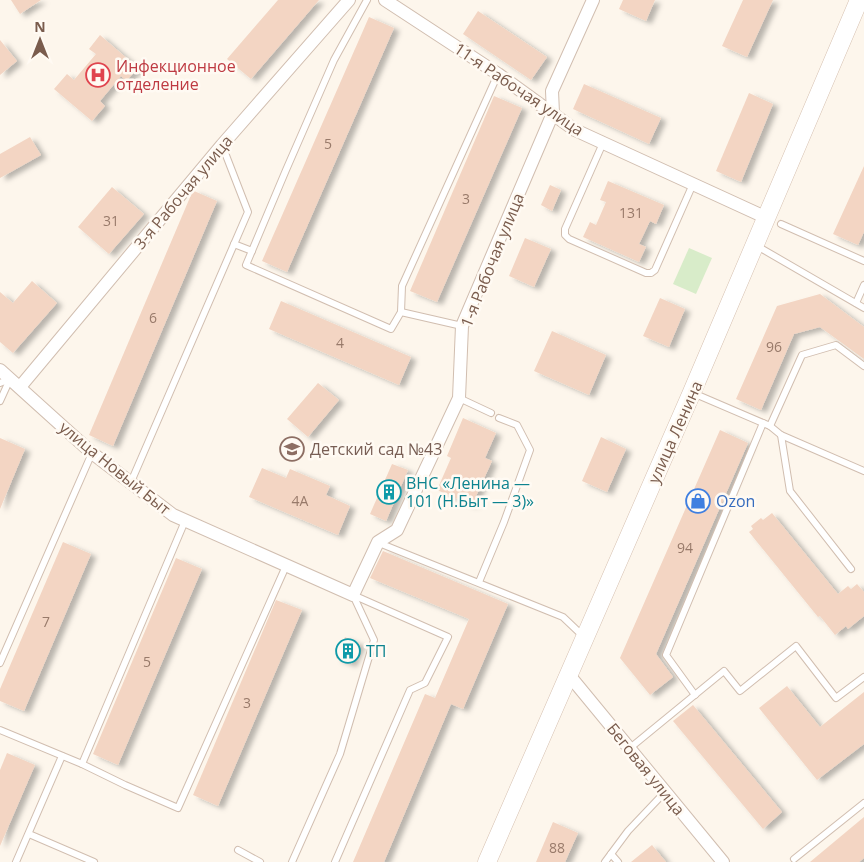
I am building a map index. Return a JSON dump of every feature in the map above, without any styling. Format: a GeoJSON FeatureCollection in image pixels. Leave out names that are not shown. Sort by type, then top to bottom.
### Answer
{"type":"FeatureCollection","features":[{"type":"Feature","properties":{"kind":"main road","name":"улица Ленина"},"geometry":{"type":"LineString","coordinates":[[487,862],[756,245],[774,221],[860,5]]}},
{"type":"Feature","properties":{"kind":"street","name":"3-я Рабочая улица"},"geometry":{"type":"LineString","coordinates":[[7,380],[222,145],[349,0]]}},
{"type":"Feature","properties":{"kind":"street","name":"11-я Рабочая улица"},"geometry":{"type":"LineString","coordinates":[[385,0],[498,74],[575,130],[774,221]]}},
{"type":"Feature","properties":{"kind":"street","name":"1-я Рабочая улица"},"geometry":{"type":"LineString","coordinates":[[353,595],[378,542],[397,530],[459,398],[462,326],[553,113],[552,91],[593,0]]}},
{"type":"Feature","properties":{"kind":"street","name":"улица Новый Быт"},"geometry":{"type":"LineString","coordinates":[[7,380],[92,452],[173,515],[353,595]]}},
{"type":"Feature","properties":{"kind":"street","name":"Беговая улица"},"geometry":{"type":"LineString","coordinates":[[569,675],[723,862]]}},
{"type":"Feature","properties":{"kind":"lane"},"geometry":{"type":"LineString","coordinates":[[367,0],[334,60],[246,265],[391,329],[401,312],[402,286],[498,74]]}},
{"type":"Feature","properties":{"kind":"lane"},"geometry":{"type":"LineString","coordinates":[[603,143],[565,229],[565,235],[569,239],[646,273],[651,273],[655,270],[693,184]]}},
{"type":"Feature","properties":{"kind":"lane"},"geometry":{"type":"LineString","coordinates":[[131,482],[248,212],[222,145]]}},
{"type":"Feature","properties":{"kind":"lane"},"geometry":{"type":"LineString","coordinates":[[774,221],[864,261]]}},
{"type":"Feature","properties":{"kind":"lane"},"geometry":{"type":"LineString","coordinates":[[234,244],[252,251]]}},
{"type":"Feature","properties":{"kind":"lane"},"geometry":{"type":"LineString","coordinates":[[756,245],[864,308]]}},
{"type":"Feature","properties":{"kind":"lane"},"geometry":{"type":"LineString","coordinates":[[856,303],[864,285]]}},
{"type":"Feature","properties":{"kind":"lane"},"geometry":{"type":"LineString","coordinates":[[401,312],[462,326]]}},
{"type":"Feature","properties":{"kind":"lane"},"geometry":{"type":"LineString","coordinates":[[770,426],[802,355],[836,345],[864,366]]}},
{"type":"Feature","properties":{"kind":"lane"},"geometry":{"type":"LineString","coordinates":[[0,400],[7,380]]}},
{"type":"Feature","properties":{"kind":"lane"},"geometry":{"type":"LineString","coordinates":[[692,392],[770,426],[781,435],[864,471]]}},
{"type":"Feature","properties":{"kind":"lane"},"geometry":{"type":"LineString","coordinates":[[459,398],[491,413]]}},
{"type":"Feature","properties":{"kind":"lane"},"geometry":{"type":"LineString","coordinates":[[479,582],[504,522],[530,450],[517,425],[499,418]]}},
{"type":"Feature","properties":{"kind":"lane"},"geometry":{"type":"LineString","coordinates":[[695,695],[666,655],[763,423]]}},
{"type":"Feature","properties":{"kind":"lane"},"geometry":{"type":"LineString","coordinates":[[781,435],[790,491],[850,569]]}},
{"type":"Feature","properties":{"kind":"lane"},"geometry":{"type":"LineString","coordinates":[[0,663],[92,452]]}},
{"type":"Feature","properties":{"kind":"lane"},"geometry":{"type":"LineString","coordinates":[[82,764],[186,521]]}},
{"type":"Feature","properties":{"kind":"lane"},"geometry":{"type":"LineString","coordinates":[[378,542],[563,617],[585,638]]}},
{"type":"Feature","properties":{"kind":"lane"},"geometry":{"type":"LineString","coordinates":[[0,730],[82,764],[178,808],[286,566]]}},
{"type":"Feature","properties":{"kind":"lane"},"geometry":{"type":"LineString","coordinates":[[292,862],[340,754],[374,640],[353,595]]}},
{"type":"Feature","properties":{"kind":"lane"},"geometry":{"type":"LineString","coordinates":[[335,862],[410,690],[425,683],[448,637],[353,595]]}},
{"type":"Feature","properties":{"kind":"lane"},"geometry":{"type":"LineString","coordinates":[[630,748],[724,671],[740,691],[796,646],[836,698],[864,677]]}},
{"type":"Feature","properties":{"kind":"lane"},"geometry":{"type":"LineString","coordinates":[[16,862],[62,756]]}},
{"type":"Feature","properties":{"kind":"lane"},"geometry":{"type":"LineString","coordinates":[[605,862],[628,831],[665,792]]}},
{"type":"Feature","properties":{"kind":"lane"},"geometry":{"type":"LineString","coordinates":[[794,859],[864,803]]}},
{"type":"Feature","properties":{"kind":"lane"},"geometry":{"type":"LineString","coordinates":[[29,834],[94,862]]}},
{"type":"Feature","properties":{"kind":"lane"},"geometry":{"type":"LineString","coordinates":[[238,850],[260,862]]}},
{"type":"Feature","properties":{"kind":"lane"},"geometry":{"type":"LineString","coordinates":[[611,854],[618,862]]}},
{"type":"Feature","properties":{"kind":"green space"},"geometry":{"type":"Polygon","coordinates":[[[689,248],[712,258],[696,294],[673,284],[689,248]]]}},
{"type":"Feature","properties":{"kind":"building"},"geometry":{"type":"Polygon","coordinates":[[[11,0],[41,0],[20,14],[11,0]]]}},
{"type":"Feature","properties":{"kind":"building"},"geometry":{"type":"Polygon","coordinates":[[[278,0],[319,0],[251,79],[227,59],[278,0]]]}},
{"type":"Feature","properties":{"kind":"building"},"geometry":{"type":"Polygon","coordinates":[[[623,0],[655,0],[646,21],[619,9],[623,0]]]}},
{"type":"Feature","properties":{"kind":"building"},"geometry":{"type":"Polygon","coordinates":[[[743,0],[773,0],[747,57],[722,46],[743,0]]]}},
{"type":"Feature","properties":{"kind":"building"},"geometry":{"type":"Polygon","coordinates":[[[478,11],[547,57],[531,80],[463,34],[478,11]]]}},
{"type":"Feature","properties":{"kind":"building"},"geometry":{"type":"Polygon","coordinates":[[[369,17],[394,28],[287,272],[262,261],[369,17]]]}},
{"type":"Feature","properties":{"kind":"building"},"geometry":{"type":"Polygon","coordinates":[[[100,35],[138,68],[126,81],[121,76],[100,101],[105,106],[92,121],[54,89],[67,74],[74,80],[96,54],[89,49],[100,35]]]}},
{"type":"Feature","properties":{"kind":"building"},"geometry":{"type":"Polygon","coordinates":[[[0,40],[17,61],[0,75],[0,40]]]}},
{"type":"Feature","properties":{"kind":"building"},"geometry":{"type":"Polygon","coordinates":[[[584,84],[661,118],[649,144],[573,109],[584,84]]]}},
{"type":"Feature","properties":{"kind":"building"},"geometry":{"type":"Polygon","coordinates":[[[749,93],[773,104],[741,182],[716,171],[749,93]]]}},
{"type":"Feature","properties":{"kind":"building"},"geometry":{"type":"Polygon","coordinates":[[[494,96],[522,108],[437,302],[410,291],[494,96]]]}},
{"type":"Feature","properties":{"kind":"building"},"geometry":{"type":"Polygon","coordinates":[[[30,137],[41,155],[0,178],[0,154],[30,137]]]}},
{"type":"Feature","properties":{"kind":"building"},"geometry":{"type":"Polygon","coordinates":[[[864,166],[864,232],[858,245],[833,234],[864,166]]]}},
{"type":"Feature","properties":{"kind":"building"},"geometry":{"type":"Polygon","coordinates":[[[608,181],[664,205],[656,224],[650,221],[639,244],[646,247],[639,262],[583,237],[590,222],[596,225],[606,202],[600,200],[608,181]]]}},
{"type":"Feature","properties":{"kind":"building"},"geometry":{"type":"Polygon","coordinates":[[[550,185],[561,190],[552,211],[541,205],[550,185]]]}},
{"type":"Feature","properties":{"kind":"building"},"geometry":{"type":"Polygon","coordinates":[[[112,187],[144,214],[109,254],[78,227],[112,187]]]}},
{"type":"Feature","properties":{"kind":"building"},"geometry":{"type":"Polygon","coordinates":[[[194,191],[217,201],[113,446],[89,435],[194,191]]]}},
{"type":"Feature","properties":{"kind":"building"},"geometry":{"type":"Polygon","coordinates":[[[525,238],[551,249],[534,287],[509,276],[525,238]]]}},
{"type":"Feature","properties":{"kind":"building"},"geometry":{"type":"Polygon","coordinates":[[[32,281],[57,303],[13,353],[0,342],[0,292],[13,303],[32,281]]]}},
{"type":"Feature","properties":{"kind":"building"},"geometry":{"type":"Polygon","coordinates":[[[820,294],[864,327],[864,359],[820,327],[794,334],[761,410],[736,399],[777,306],[820,294]]]}},
{"type":"Feature","properties":{"kind":"building"},"geometry":{"type":"Polygon","coordinates":[[[660,298],[685,309],[669,347],[643,336],[660,298]]]}},
{"type":"Feature","properties":{"kind":"building"},"geometry":{"type":"Polygon","coordinates":[[[281,301],[411,357],[399,385],[269,329],[281,301]]]}},
{"type":"Feature","properties":{"kind":"building"},"geometry":{"type":"Polygon","coordinates":[[[552,331],[606,355],[589,395],[534,371],[552,331]]]}},
{"type":"Feature","properties":{"kind":"building"},"geometry":{"type":"Polygon","coordinates":[[[318,383],[339,400],[308,437],[287,419],[318,383]]]}},
{"type":"Feature","properties":{"kind":"building"},"geometry":{"type":"Polygon","coordinates":[[[463,418],[496,433],[485,458],[492,461],[472,505],[437,490],[451,458],[447,456],[463,418]]]}},
{"type":"Feature","properties":{"kind":"building"},"geometry":{"type":"Polygon","coordinates":[[[720,430],[748,443],[656,654],[673,677],[650,695],[620,658],[720,430]]]}},
{"type":"Feature","properties":{"kind":"building"},"geometry":{"type":"Polygon","coordinates":[[[601,437],[626,449],[607,492],[582,481],[601,437]]]}},
{"type":"Feature","properties":{"kind":"building"},"geometry":{"type":"Polygon","coordinates":[[[0,438],[25,449],[0,509],[0,438]]]}},
{"type":"Feature","properties":{"kind":"building","name":"ВНС «Ленина — 101 (Н.Быт — 3)»"},"geometry":{"type":"Polygon","coordinates":[[[392,464],[408,470],[386,521],[370,514],[392,464]]]}},
{"type":"Feature","properties":{"kind":"building"},"geometry":{"type":"Polygon","coordinates":[[[262,468],[286,478],[290,469],[330,486],[326,495],[350,506],[338,535],[249,497],[262,468]]]}},
{"type":"Feature","properties":{"kind":"building"},"geometry":{"type":"Polygon","coordinates":[[[772,513],[838,594],[848,586],[851,589],[857,584],[864,592],[864,616],[848,629],[846,626],[835,635],[820,616],[818,617],[749,532],[753,529],[751,526],[761,518],[763,520],[772,513]]]}},
{"type":"Feature","properties":{"kind":"building"},"geometry":{"type":"Polygon","coordinates":[[[63,542],[91,554],[24,711],[0,701],[0,689],[63,542]]]}},
{"type":"Feature","properties":{"kind":"building"},"geometry":{"type":"Polygon","coordinates":[[[383,551],[508,604],[463,709],[451,704],[384,862],[353,862],[425,694],[435,698],[469,619],[370,578],[383,551]]]}},
{"type":"Feature","properties":{"kind":"building"},"geometry":{"type":"Polygon","coordinates":[[[176,558],[202,569],[118,765],[93,754],[176,558]]]}},
{"type":"Feature","properties":{"kind":"building"},"geometry":{"type":"Polygon","coordinates":[[[276,600],[302,610],[218,806],[193,795],[276,600]]]}},
{"type":"Feature","properties":{"kind":"building","name":"ТП"},"geometry":{"type":"Polygon","coordinates":[[[345,637],[360,644],[351,664],[336,658],[345,637]]]}},
{"type":"Feature","properties":{"kind":"building"},"geometry":{"type":"Polygon","coordinates":[[[787,686],[820,727],[864,692],[864,744],[817,780],[759,708],[787,686]]]}},
{"type":"Feature","properties":{"kind":"building"},"geometry":{"type":"Polygon","coordinates":[[[693,705],[782,812],[763,829],[673,721],[693,705]]]}},
{"type":"Feature","properties":{"kind":"building"},"geometry":{"type":"Polygon","coordinates":[[[7,753],[35,765],[0,846],[0,770],[7,753]]]}},
{"type":"Feature","properties":{"kind":"building"},"geometry":{"type":"Polygon","coordinates":[[[864,817],[864,858],[859,862],[810,862],[864,817]]]}},
{"type":"Feature","properties":{"kind":"building"},"geometry":{"type":"Polygon","coordinates":[[[553,822],[578,833],[565,862],[536,862],[553,822]]]}},
{"type":"Feature","properties":{"kind":"building"},"geometry":{"type":"Polygon","coordinates":[[[652,845],[666,862],[631,862],[652,845]]]}},
{"type":"Feature","properties":{"kind":"place","name":"Инфекционное отделение"},"geometry":{"type":"Point","coordinates":[98,75]}},
{"type":"Feature","properties":{"kind":"place","name":"Детский сад №43"},"geometry":{"type":"Point","coordinates":[292,449]}},
{"type":"Feature","properties":{"kind":"place","name":"ВНС «Ленина — 101 (Н.Быт — 3)»"},"geometry":{"type":"Point","coordinates":[389,492]}},
{"type":"Feature","properties":{"kind":"place","name":"Ozon"},"geometry":{"type":"Point","coordinates":[698,501]}},
{"type":"Feature","properties":{"kind":"place","name":"ТП"},"geometry":{"type":"Point","coordinates":[348,651]}}]}
